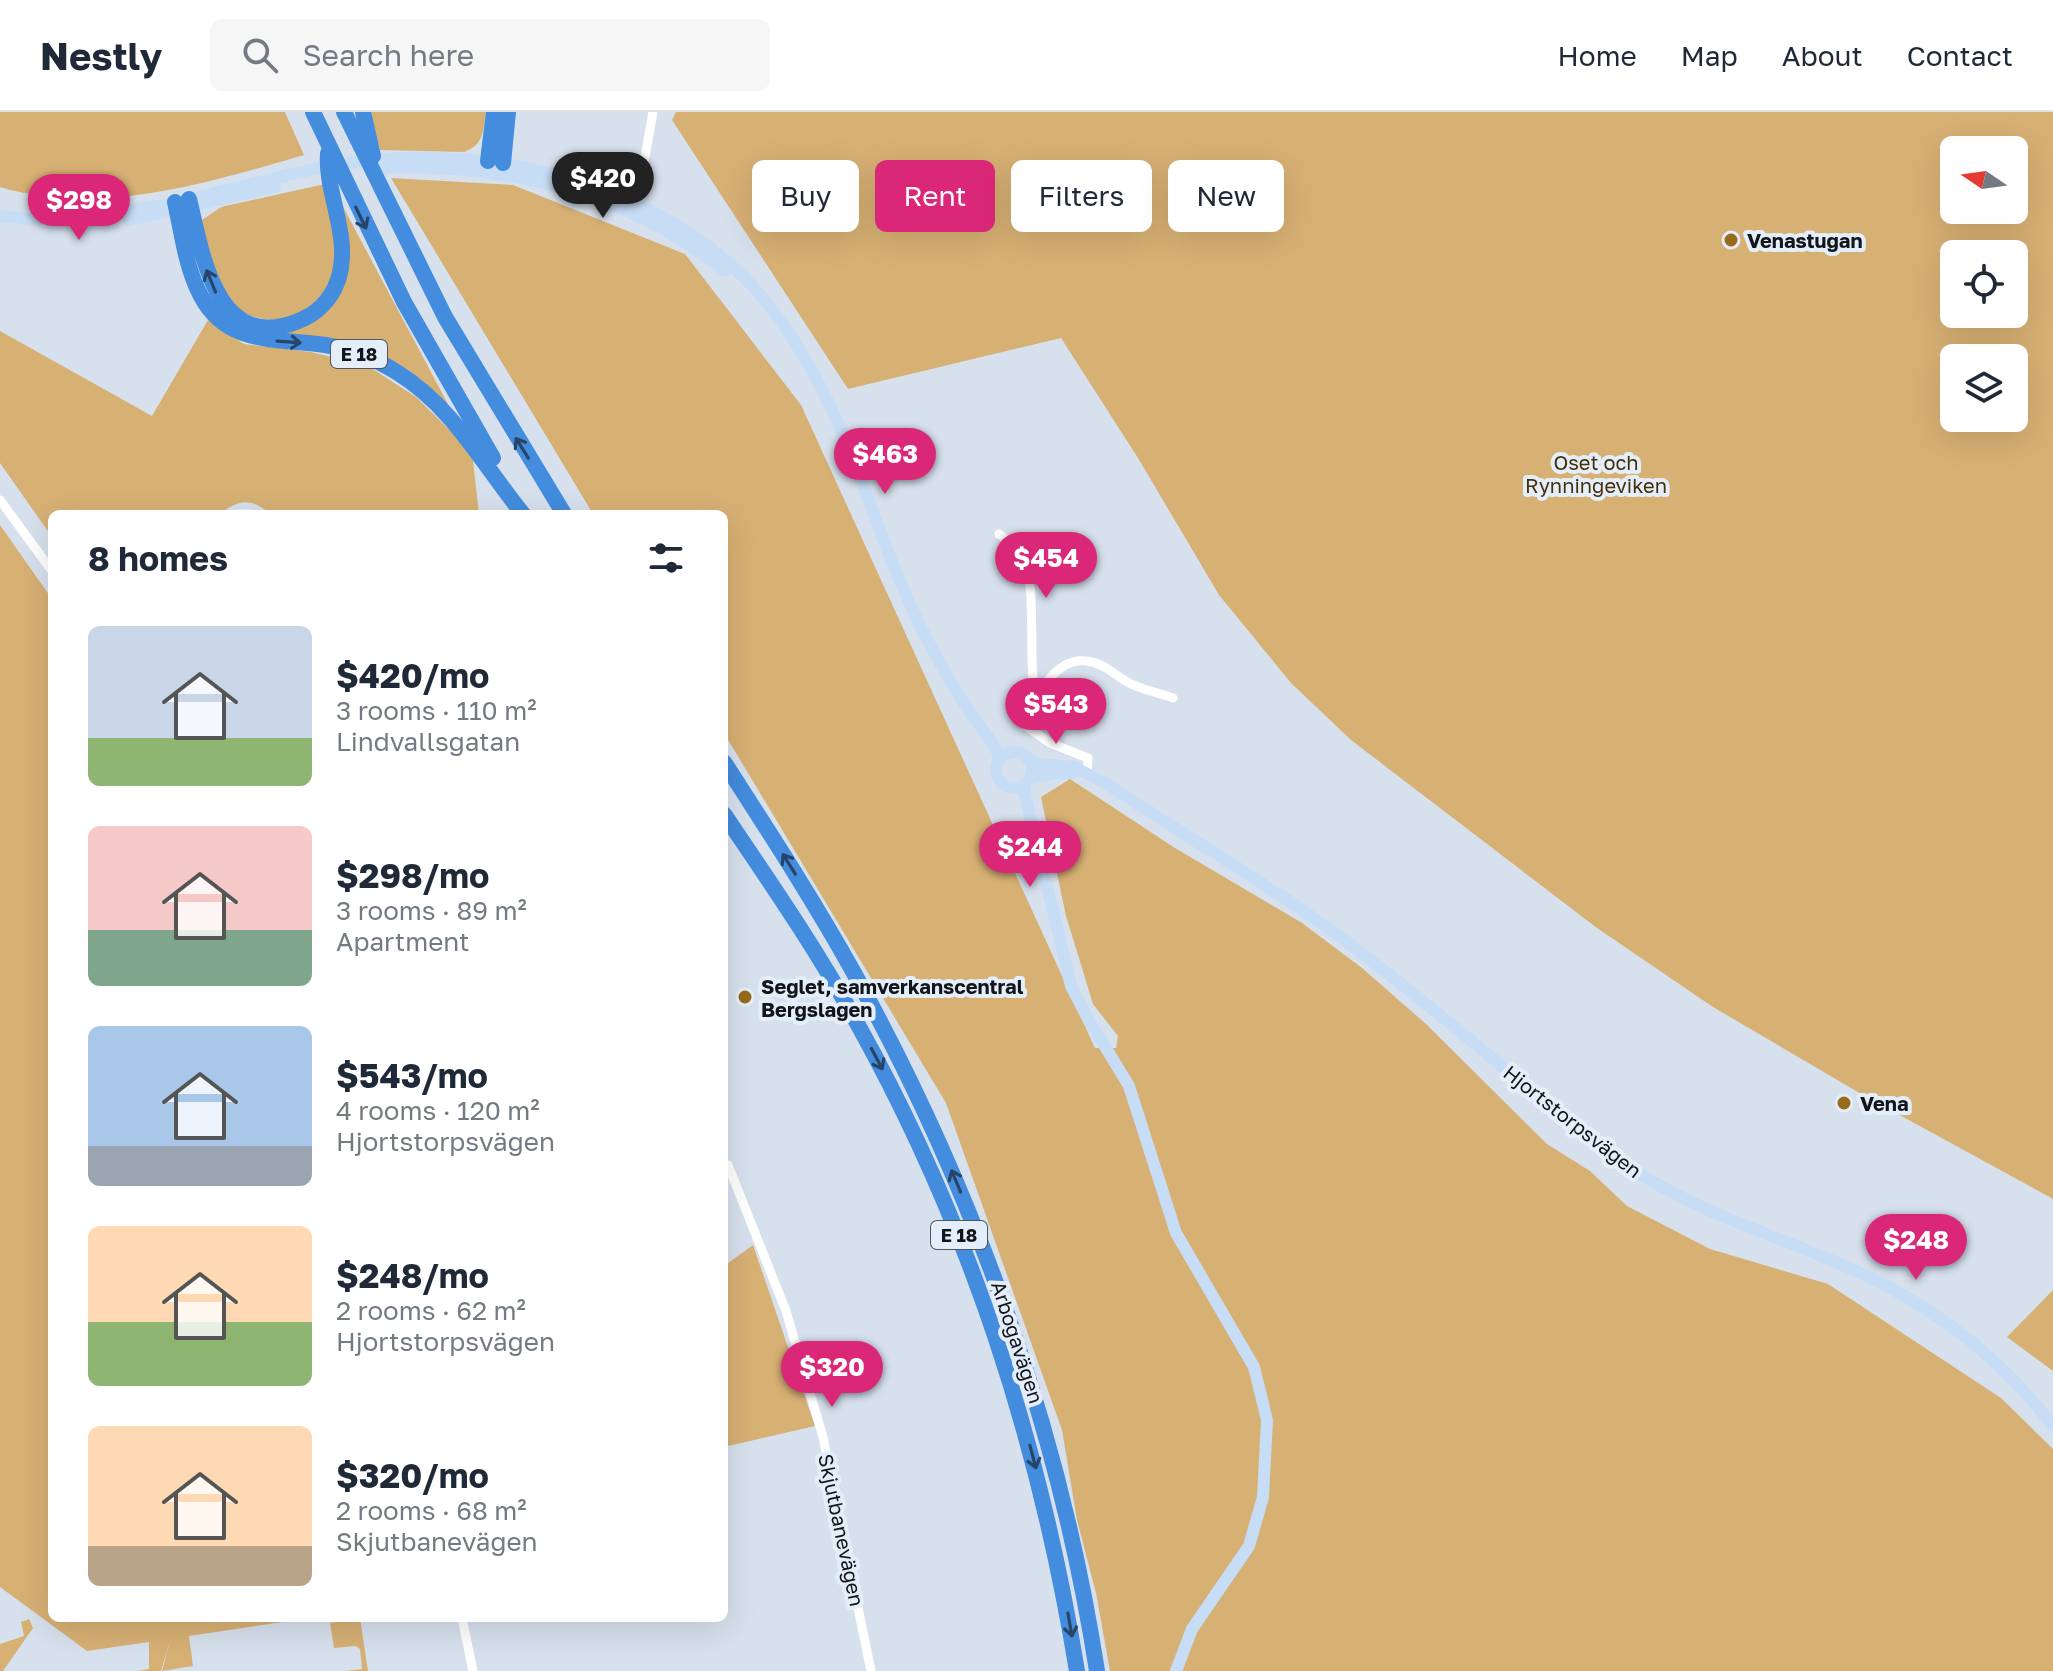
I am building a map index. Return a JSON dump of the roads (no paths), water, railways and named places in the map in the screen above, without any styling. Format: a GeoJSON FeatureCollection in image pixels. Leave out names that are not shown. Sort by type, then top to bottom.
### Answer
{"type":"FeatureCollection","features":[{"type":"Feature","properties":{"kind":"highway","name":"E 18"},"geometry":{"type":"LineString","coordinates":[[313,112],[416,325],[524,510]]}},
{"type":"Feature","properties":{"kind":"highway"},"geometry":{"type":"LineString","coordinates":[[344,112],[445,317],[562,510]]}},
{"type":"Feature","properties":{"kind":"highway"},"geometry":{"type":"LineString","coordinates":[[363,112],[374,154],[371,170]]}},
{"type":"Feature","properties":{"kind":"highway"},"geometry":{"type":"LineString","coordinates":[[494,112],[495,167]]}},
{"type":"Feature","properties":{"kind":"highway"},"geometry":{"type":"LineString","coordinates":[[495,167],[508,112]]}},
{"type":"Feature","properties":{"kind":"highway","name":"E 18"},"geometry":{"type":"LineString","coordinates":[[183,205],[208,275],[219,299],[228,309],[239,317],[265,326],[291,324],[304,319],[325,303],[333,291],[341,266],[341,226],[327,170],[328,147]]}},
{"type":"Feature","properties":{"kind":"highway","name":"E 18"},"geometry":{"type":"LineString","coordinates":[[183,205],[196,284],[215,316],[247,336],[337,347],[397,372],[419,387],[447,415],[523,510]]}},
{"type":"Feature","properties":{"kind":"highway","name":"Arbogavägen"},"geometry":{"type":"LineString","coordinates":[[728,768],[830,930],[920,1101],[967,1207],[1005,1305],[1058,1480],[1097,1671]]}},
{"type":"Feature","properties":{"kind":"highway","name":"Arbogavägen"},"geometry":{"type":"LineString","coordinates":[[728,820],[796,919],[882,1068],[935,1179],[979,1286],[1037,1471],[1058,1559],[1077,1671]]}},
{"type":"Feature","properties":{"kind":"street"},"geometry":{"type":"LineString","coordinates":[[632,208],[647,155],[653,112]]}},
{"type":"Feature","properties":{"kind":"street"},"geometry":{"type":"LineString","coordinates":[[617,197],[630,187],[647,155]]}},
{"type":"Feature","properties":{"kind":"street"},"geometry":{"type":"LineString","coordinates":[[0,216],[80,224],[156,211],[309,175],[452,157],[632,208]]}},
{"type":"Feature","properties":{"kind":"street"},"geometry":{"type":"LineString","coordinates":[[495,167],[561,176],[617,197],[692,246],[764,304],[795,343],[821,386],[906,597],[1000,759]]}},
{"type":"Feature","properties":{"kind":"street"},"geometry":{"type":"LineString","coordinates":[[0,500],[48,566]]}},
{"type":"Feature","properties":{"kind":"street"},"geometry":{"type":"LineString","coordinates":[[999,534],[1018,549],[1026,562],[1030,676],[1036,697]]}},
{"type":"Feature","properties":{"kind":"street"},"geometry":{"type":"LineString","coordinates":[[1087,774],[1088,758],[1050,743],[1026,726],[1036,697],[1055,674],[1076,662],[1086,661],[1100,665],[1128,683],[1173,698]]}},
{"type":"Feature","properties":{"kind":"street"},"geometry":{"type":"LineString","coordinates":[[971,713],[1022,755],[1039,764],[1074,767],[1087,774]]}},
{"type":"Feature","properties":{"kind":"street"},"geometry":{"type":"LineString","coordinates":[[1037,839],[1024,810],[996,772],[1000,759],[1008,753],[1022,755],[1031,768],[1025,795],[1037,839],[1071,986],[1129,1086],[1176,1233],[1254,1367],[1267,1420],[1265,1480],[1259,1517],[1249,1546],[1192,1629],[1176,1671]]}},
{"type":"Feature","properties":{"kind":"street"},"geometry":{"type":"LineString","coordinates":[[1004,785],[1014,788],[1055,773],[1087,774]]}},
{"type":"Feature","properties":{"kind":"street","name":"Hjortstorpsvägen"},"geometry":{"type":"LineString","coordinates":[[1087,774],[1340,936],[1575,1126],[1642,1175],[1677,1196],[1869,1277],[1933,1313],[1985,1353],[2015,1381],[2053,1426]]}},
{"type":"Feature","properties":{"kind":"street","name":"Skjutbanevägen"},"geometry":{"type":"LineString","coordinates":[[728,1171],[786,1311],[823,1437],[871,1671]]}},
{"type":"Feature","properties":{"kind":"street"},"geometry":{"type":"LineString","coordinates":[[463,1622],[473,1671]]}},
{"type":"Feature","properties":{"kind":"place","name":"Venastugan"},"geometry":{"type":"Point","coordinates":[1731,240]}},
{"type":"Feature","properties":{"kind":"place","name":"Seglet, samverkanscentral Bergslagen"},"geometry":{"type":"Point","coordinates":[745,997]}},
{"type":"Feature","properties":{"kind":"place","name":"Vena"},"geometry":{"type":"Point","coordinates":[1844,1103]}},
{"type":"Feature","properties":{"kind":"park label","name":"Oset och Rynningeviken"},"geometry":{"type":"Point","coordinates":[1596,474]}}]}
